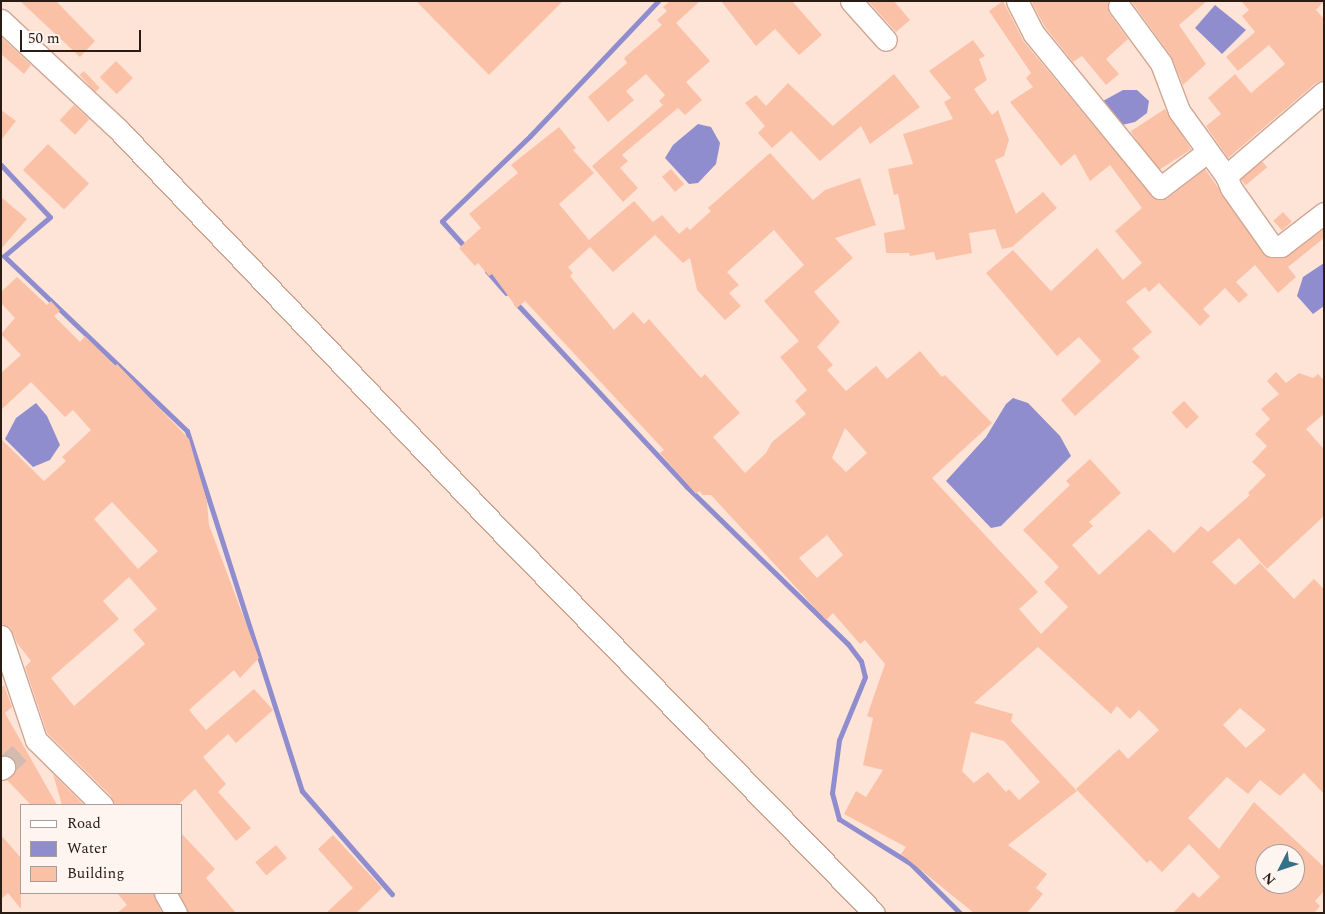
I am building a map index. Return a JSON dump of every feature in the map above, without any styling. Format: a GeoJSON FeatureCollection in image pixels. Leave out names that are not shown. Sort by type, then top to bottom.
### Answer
{"type":"FeatureCollection","features":[{"type":"Feature","properties":{"kind":"street"},"geometry":{"type":"LineString","coordinates":[[851,1],[886,40]]}},
{"type":"Feature","properties":{"kind":"street"},"geometry":{"type":"LineString","coordinates":[[1017,1],[1034,34],[1160,188],[1207,152]]}},
{"type":"Feature","properties":{"kind":"street"},"geometry":{"type":"LineString","coordinates":[[1119,6],[1161,63],[1179,111],[1226,176],[1236,196],[1272,246],[1282,246],[1324,213]]}},
{"type":"Feature","properties":{"kind":"street"},"geometry":{"type":"LineString","coordinates":[[1,20],[118,129],[495,525],[874,913]]}},
{"type":"Feature","properties":{"kind":"street"},"geometry":{"type":"LineString","coordinates":[[1226,176],[1324,92]]}},
{"type":"Feature","properties":{"kind":"street"},"geometry":{"type":"LineString","coordinates":[[1,636],[30,744],[101,804]]}},
{"type":"Feature","properties":{"kind":"street"},"geometry":{"type":"LineString","coordinates":[[166,894],[176,913]]}},
{"type":"Feature","properties":{"kind":"water"},"geometry":{"type":"Polygon","coordinates":[[[1215,5],[1246,30],[1222,54],[1195,28],[1215,5]]]}},
{"type":"Feature","properties":{"kind":"water"},"geometry":{"type":"Polygon","coordinates":[[[1123,90],[1137,90],[1149,101],[1147,113],[1135,122],[1113,127],[1101,110],[1103,101],[1123,90]]]}},
{"type":"Feature","properties":{"kind":"water"},"geometry":{"type":"Polygon","coordinates":[[[698,124],[711,127],[720,143],[716,164],[698,183],[689,184],[665,158],[673,145],[698,124]]]}},
{"type":"Feature","properties":{"kind":"water"},"geometry":{"type":"Polygon","coordinates":[[[1324,263],[1324,306],[1313,314],[1297,296],[1303,277],[1324,263]]]}},
{"type":"Feature","properties":{"kind":"water"},"geometry":{"type":"Polygon","coordinates":[[[1013,398],[1028,403],[1060,436],[1071,456],[1001,526],[991,528],[946,481],[986,437],[1006,404],[1013,398]]]}},
{"type":"Feature","properties":{"kind":"water"},"geometry":{"type":"Polygon","coordinates":[[[36,403],[47,416],[60,445],[50,460],[33,467],[5,439],[16,418],[36,403]]]}},
{"type":"Feature","properties":{"kind":"building"},"geometry":{"type":"Polygon","coordinates":[[[20,1],[56,1],[95,41],[80,57],[20,1]]]}},
{"type":"Feature","properties":{"kind":"building"},"geometry":{"type":"Polygon","coordinates":[[[416,1],[563,1],[489,75],[416,1]]]}},
{"type":"Feature","properties":{"kind":"building"},"geometry":{"type":"Polygon","coordinates":[[[670,1],[700,1],[676,23],[710,61],[686,82],[702,100],[685,115],[678,108],[622,155],[628,161],[620,168],[638,188],[623,202],[592,166],[663,105],[659,101],[665,95],[646,74],[626,91],[634,100],[608,122],[588,97],[627,63],[624,58],[662,25],[657,20],[667,11],[663,7],[670,1]]]}},
{"type":"Feature","properties":{"kind":"building"},"geometry":{"type":"Polygon","coordinates":[[[721,1],[792,1],[822,35],[799,55],[775,29],[756,46],[721,1]]]}},
{"type":"Feature","properties":{"kind":"building"},"geometry":{"type":"Polygon","coordinates":[[[868,1],[894,1],[910,20],[896,32],[868,1]]]}},
{"type":"Feature","properties":{"kind":"building"},"geometry":{"type":"Polygon","coordinates":[[[1003,1],[1024,42],[1155,199],[1168,198],[1205,169],[1267,257],[1288,256],[1324,229],[1324,238],[1288,267],[1296,277],[1278,293],[1255,265],[1236,282],[1248,295],[1239,303],[1225,288],[1203,309],[1210,316],[1200,326],[1159,283],[1149,292],[1145,287],[1126,302],[1152,332],[1132,349],[1140,357],[1075,416],[1061,400],[1101,361],[1079,337],[1057,356],[986,273],[1013,250],[1051,291],[1097,248],[1123,280],[1142,263],[1115,231],[1142,208],[1110,165],[1090,181],[1075,154],[1061,166],[1010,102],[1033,87],[1026,78],[1031,73],[989,11],[1003,1]]]}},
{"type":"Feature","properties":{"kind":"building"},"geometry":{"type":"Polygon","coordinates":[[[1034,1],[1108,1],[1109,13],[1128,39],[1106,59],[1119,74],[1106,85],[1082,56],[1073,62],[1045,27],[1032,3],[1034,1]]]}},
{"type":"Feature","properties":{"kind":"building"},"geometry":{"type":"Polygon","coordinates":[[[1131,1],[1207,1],[1179,25],[1206,64],[1183,85],[1171,56],[1131,1]]]}},
{"type":"Feature","properties":{"kind":"building"},"geometry":{"type":"Polygon","coordinates":[[[1241,1],[1324,1],[1316,10],[1324,19],[1324,80],[1316,83],[1228,158],[1206,126],[1221,114],[1208,98],[1235,74],[1251,93],[1285,64],[1269,45],[1238,71],[1226,57],[1255,32],[1242,16],[1249,10],[1241,1]]]}},
{"type":"Feature","properties":{"kind":"building"},"geometry":{"type":"Polygon","coordinates":[[[1,37],[31,65],[24,74],[1,54],[1,37]]]}},
{"type":"Feature","properties":{"kind":"building"},"geometry":{"type":"Polygon","coordinates":[[[973,40],[985,56],[979,59],[987,80],[974,89],[992,115],[998,110],[1009,140],[1004,156],[995,160],[1016,214],[1043,192],[1057,208],[1012,247],[1002,249],[995,229],[969,233],[972,253],[936,260],[934,252],[910,256],[909,253],[886,253],[884,233],[905,229],[898,194],[894,195],[888,169],[913,164],[903,134],[953,119],[944,102],[951,98],[929,71],[973,40]]]}},
{"type":"Feature","properties":{"kind":"building"},"geometry":{"type":"Polygon","coordinates":[[[116,61],[133,78],[117,94],[100,77],[116,61]]]}},
{"type":"Feature","properties":{"kind":"building"},"geometry":{"type":"Polygon","coordinates":[[[84,71],[100,88],[95,92],[80,75],[84,71]]]}},
{"type":"Feature","properties":{"kind":"building"},"geometry":{"type":"Polygon","coordinates":[[[894,74],[920,107],[870,144],[861,126],[820,161],[791,131],[772,148],[758,133],[765,126],[745,103],[756,95],[766,106],[788,83],[833,126],[894,74]]]}},
{"type":"Feature","properties":{"kind":"building"},"geometry":{"type":"Polygon","coordinates":[[[74,105],[89,119],[75,135],[60,120],[74,105]]]}},
{"type":"Feature","properties":{"kind":"building"},"geometry":{"type":"Polygon","coordinates":[[[1165,109],[1191,149],[1157,172],[1131,131],[1165,109]]]}},
{"type":"Feature","properties":{"kind":"building"},"geometry":{"type":"Polygon","coordinates":[[[1,110],[16,121],[1,140],[1,110]]]}},
{"type":"Feature","properties":{"kind":"building"},"geometry":{"type":"Polygon","coordinates":[[[559,127],[576,148],[573,150],[594,173],[559,204],[589,240],[634,201],[653,222],[662,215],[679,234],[687,227],[690,230],[711,211],[708,208],[770,153],[813,200],[825,190],[860,178],[876,225],[835,238],[853,258],[814,292],[840,322],[817,347],[833,365],[827,370],[846,391],[876,366],[887,379],[920,351],[942,377],[945,375],[992,423],[932,478],[1038,592],[1019,609],[1041,634],[1068,607],[1044,582],[1059,567],[1023,530],[1070,485],[1066,481],[1090,459],[1121,493],[1089,522],[1093,526],[1072,545],[1099,575],[1149,529],[1174,553],[1201,526],[1208,532],[1250,495],[1248,493],[1266,475],[1252,462],[1267,446],[1255,434],[1270,419],[1261,409],[1279,394],[1267,381],[1276,372],[1286,383],[1299,373],[1313,378],[1318,374],[1324,380],[1324,414],[1306,429],[1324,449],[1324,516],[1267,569],[1239,538],[1212,562],[1235,585],[1260,563],[1294,599],[1314,579],[1324,589],[1324,794],[1304,773],[1280,796],[1260,780],[1248,794],[1227,777],[1188,818],[1219,849],[1254,802],[1299,844],[1255,844],[1255,894],[1305,894],[1305,849],[1324,867],[1324,891],[1315,901],[1320,906],[1314,913],[1173,913],[1193,892],[1199,898],[1220,877],[1189,844],[1162,872],[1150,860],[1147,863],[1076,789],[1119,749],[1128,759],[1159,730],[1139,710],[1130,719],[1117,706],[1111,714],[1038,647],[974,703],[1013,714],[1011,721],[1077,791],[1008,845],[1047,874],[1036,888],[1043,894],[1027,913],[974,913],[901,854],[906,847],[844,814],[856,791],[866,797],[883,770],[863,765],[873,718],[867,716],[885,664],[865,640],[860,644],[833,613],[826,620],[711,495],[703,495],[699,491],[696,494],[660,453],[664,450],[525,301],[517,308],[492,274],[489,276],[478,263],[475,266],[459,248],[481,228],[469,214],[518,173],[511,165],[559,127]],[[774,230],[727,272],[739,285],[729,293],[741,306],[725,320],[697,290],[690,258],[683,263],[655,235],[613,272],[590,247],[568,267],[573,273],[570,276],[614,330],[633,312],[644,324],[649,319],[701,378],[705,374],[740,413],[713,437],[745,473],[766,453],[772,442],[806,414],[795,401],[807,390],[780,357],[799,341],[764,301],[804,265],[774,230]],[[845,428],[832,458],[846,472],[867,453],[845,428]],[[827,535],[799,558],[817,578],[843,555],[827,535]],[[1240,708],[1223,725],[1246,748],[1266,730],[1240,708]],[[971,732],[962,771],[974,783],[988,772],[1006,792],[1009,789],[1019,800],[1040,782],[1004,741],[971,732]]]}},
{"type":"Feature","properties":{"kind":"building"},"geometry":{"type":"Polygon","coordinates":[[[48,144],[89,184],[64,209],[23,170],[48,144]]]}},
{"type":"Feature","properties":{"kind":"building"},"geometry":{"type":"Polygon","coordinates":[[[1262,161],[1267,167],[1246,185],[1241,179],[1262,161]]]}},
{"type":"Feature","properties":{"kind":"building"},"geometry":{"type":"Polygon","coordinates":[[[671,169],[684,184],[675,192],[662,177],[671,169]]]}},
{"type":"Feature","properties":{"kind":"building"},"geometry":{"type":"Polygon","coordinates":[[[1,197],[27,219],[1,249],[1,197]]]}},
{"type":"Feature","properties":{"kind":"building"},"geometry":{"type":"Polygon","coordinates":[[[1283,212],[1292,222],[1282,230],[1273,221],[1283,212]]]}},
{"type":"Feature","properties":{"kind":"building"},"geometry":{"type":"Polygon","coordinates":[[[17,277],[47,305],[51,301],[60,311],[54,316],[80,342],[85,336],[115,366],[117,364],[189,439],[207,502],[209,525],[259,658],[240,678],[234,670],[189,710],[206,730],[254,689],[273,710],[236,743],[228,734],[203,757],[226,784],[218,792],[251,828],[236,841],[195,789],[179,804],[114,804],[111,796],[47,733],[25,667],[31,661],[17,643],[10,627],[1,624],[1,439],[44,481],[66,461],[62,457],[91,430],[73,410],[65,417],[31,382],[1,410],[1,373],[21,355],[1,334],[15,318],[1,303],[1,292],[17,277]],[[112,502],[94,519],[138,569],[158,551],[112,502]],[[129,577],[103,601],[119,619],[51,678],[74,706],[145,644],[133,630],[157,609],[129,577]]]}},
{"type":"Feature","properties":{"kind":"building"},"geometry":{"type":"Polygon","coordinates":[[[1184,401],[1199,417],[1187,429],[1172,413],[1184,401]]]}},
{"type":"Feature","properties":{"kind":"building"},"geometry":{"type":"Polygon","coordinates":[[[4,685],[12,707],[5,713],[56,804],[30,804],[7,780],[16,767],[10,756],[1,755],[1,688],[4,685]]]}},
{"type":"Feature","properties":{"kind":"building"},"geometry":{"type":"Polygon","coordinates":[[[53,774],[83,804],[62,804],[53,774]]]}},
{"type":"Feature","properties":{"kind":"building"},"geometry":{"type":"Polygon","coordinates":[[[182,834],[215,869],[206,878],[236,913],[188,913],[179,894],[182,894],[182,834]]]}},
{"type":"Feature","properties":{"kind":"building"},"geometry":{"type":"Polygon","coordinates":[[[1,835],[20,857],[21,909],[8,893],[1,899],[1,835]]]}},
{"type":"Feature","properties":{"kind":"building"},"geometry":{"type":"Polygon","coordinates":[[[333,835],[382,888],[356,913],[326,913],[353,888],[318,849],[333,835]]]}},
{"type":"Feature","properties":{"kind":"building"},"geometry":{"type":"Polygon","coordinates":[[[276,845],[287,858],[266,875],[255,862],[276,845]]]}},
{"type":"Feature","properties":{"kind":"building"},"geometry":{"type":"Polygon","coordinates":[[[118,894],[153,894],[162,913],[117,913],[127,905],[118,894]]]}},
{"type":"Feature","properties":{"kind":"waterway"},"geometry":{"type":"LineString","coordinates":[[466,248],[442,221],[530,136],[658,1]]}},
{"type":"Feature","properties":{"kind":"waterway"},"geometry":{"type":"LineString","coordinates":[[1,165],[50,217],[4,256],[187,431],[302,791],[392,894]]}},
{"type":"Feature","properties":{"kind":"waterway"},"geometry":{"type":"LineString","coordinates":[[487,271],[506,293]]}},
{"type":"Feature","properties":{"kind":"waterway"},"geometry":{"type":"LineString","coordinates":[[516,303],[687,487],[848,644],[861,661],[865,677],[839,740],[832,793],[839,819],[910,863],[960,913]]}},
{"type":"Feature","properties":{"kind":"tunnel"},"geometry":{"type":"LineString","coordinates":[[4,767],[25,748]]}}]}
